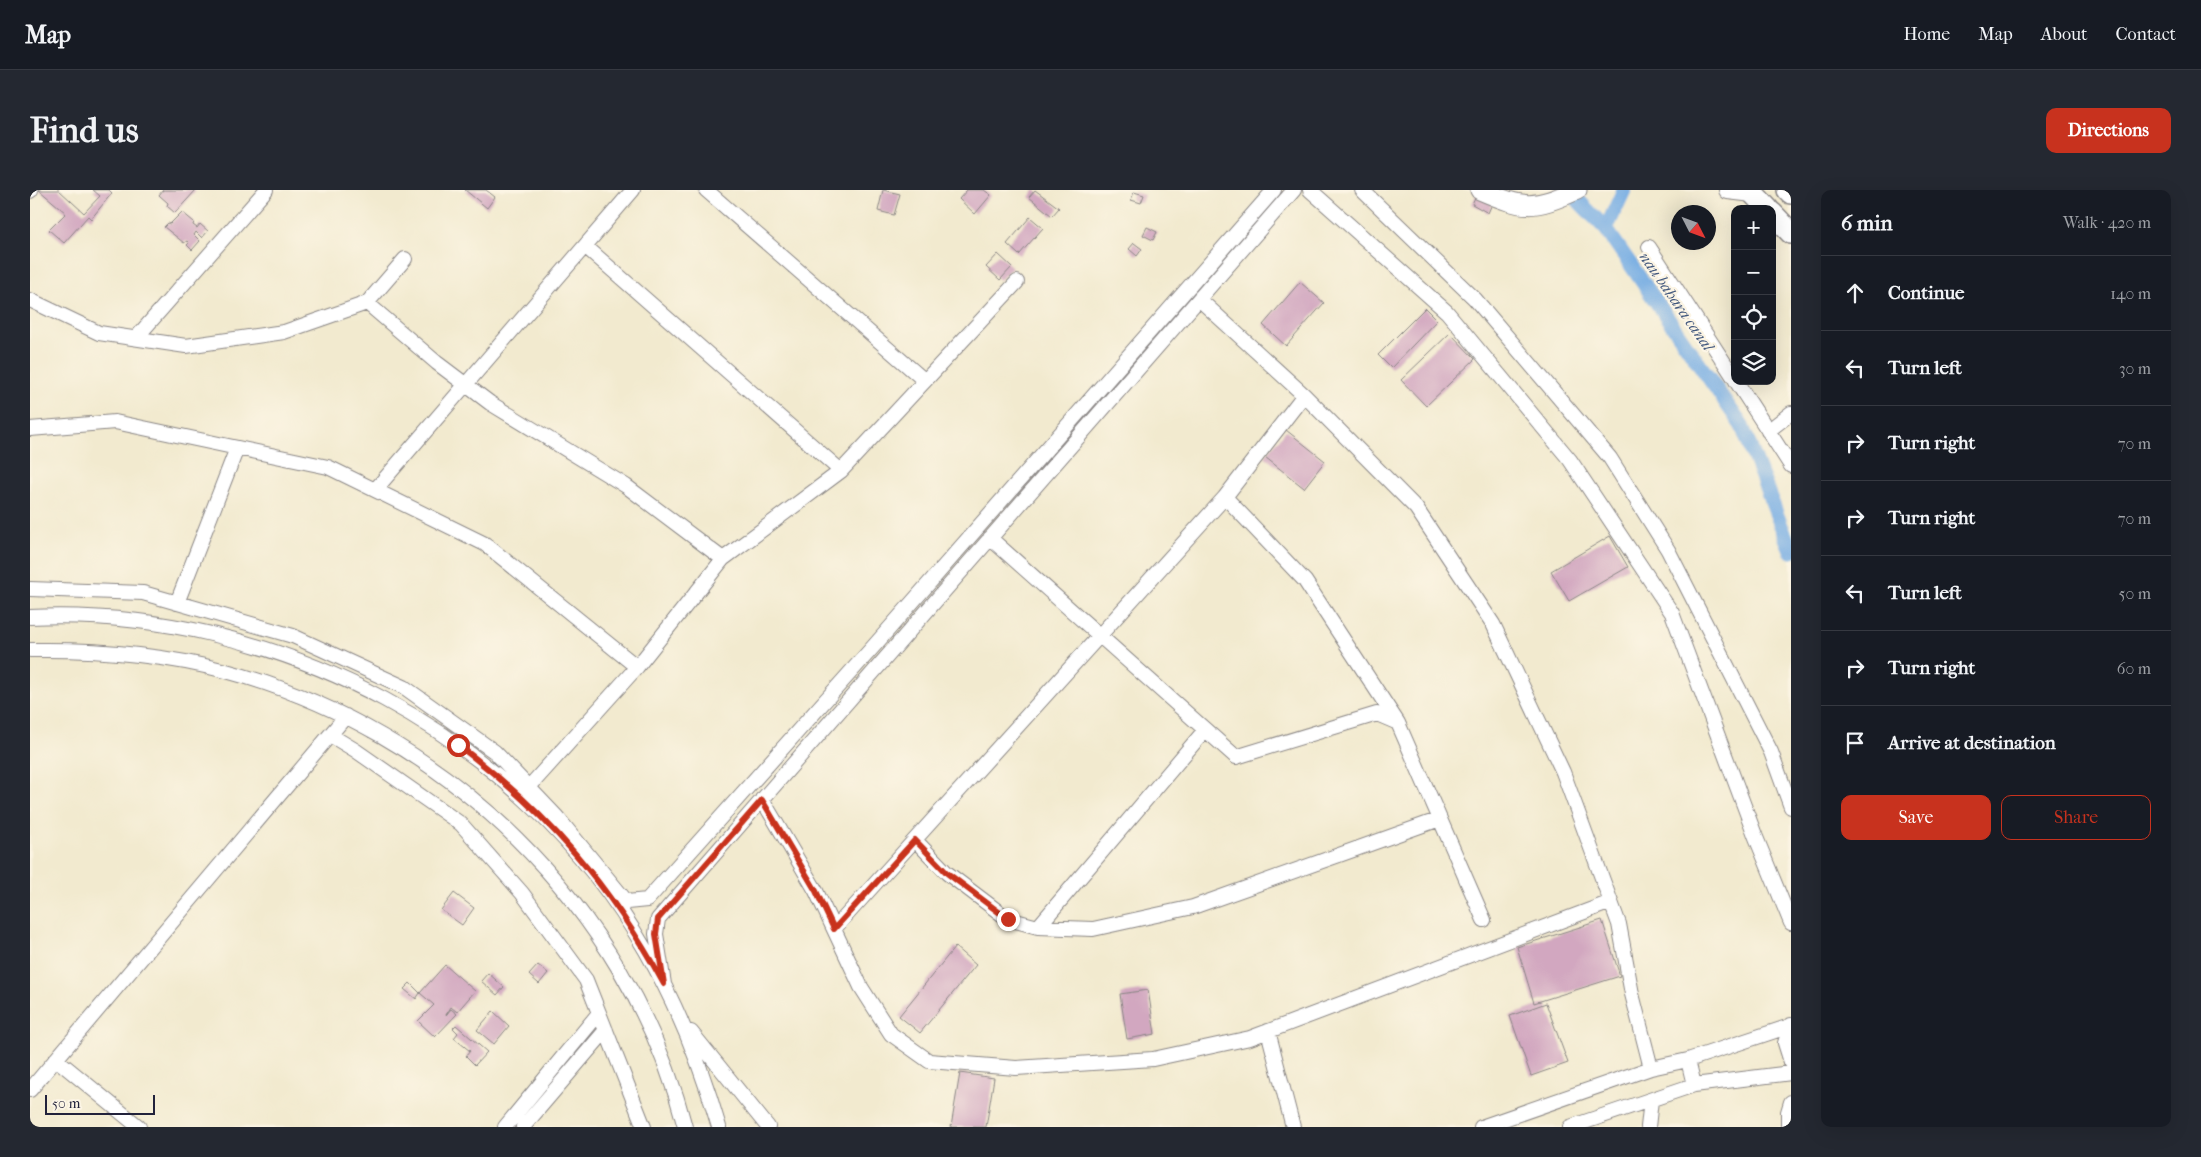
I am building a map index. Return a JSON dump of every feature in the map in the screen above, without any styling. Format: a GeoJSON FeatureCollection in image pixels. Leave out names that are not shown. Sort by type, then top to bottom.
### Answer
{"type":"FeatureCollection","features":[{"type":"Feature","properties":{"kind":"main road"},"geometry":{"type":"LineString","coordinates":[[1480,190],[1514,204],[1541,205],[1555,194],[1577,190]]}},
{"type":"Feature","properties":{"kind":"main road"},"geometry":{"type":"LineString","coordinates":[[1788,190],[1791,193]]}},
{"type":"Feature","properties":{"kind":"main road"},"geometry":{"type":"LineString","coordinates":[[1751,191],[1764,205]]}},
{"type":"Feature","properties":{"kind":"main road"},"geometry":{"type":"LineString","coordinates":[[1776,218],[1791,233]]}},
{"type":"Feature","properties":{"kind":"street"},"geometry":{"type":"LineString","coordinates":[[136,338],[266,190]]}},
{"type":"Feature","properties":{"kind":"street"},"geometry":{"type":"LineString","coordinates":[[375,490],[633,190]]}},
{"type":"Feature","properties":{"kind":"street"},"geometry":{"type":"LineString","coordinates":[[706,190],[925,381]]}},
{"type":"Feature","properties":{"kind":"street"},"geometry":{"type":"LineString","coordinates":[[30,588],[144,593],[293,636],[404,687],[494,752],[563,824],[627,902],[647,900],[867,655],[1274,190]]}},
{"type":"Feature","properties":{"kind":"street"},"geometry":{"type":"LineString","coordinates":[[664,984],[656,934],[658,919],[1294,190]]}},
{"type":"Feature","properties":{"kind":"street"},"geometry":{"type":"LineString","coordinates":[[1310,190],[1447,312],[1570,460],[1672,613],[1755,835],[1791,923]]}},
{"type":"Feature","properties":{"kind":"street"},"geometry":{"type":"LineString","coordinates":[[1362,190],[1475,299],[1610,458],[1668,550],[1771,752],[1791,807]]}},
{"type":"Feature","properties":{"kind":"street"},"geometry":{"type":"LineString","coordinates":[[1728,190],[1751,191]]}},
{"type":"Feature","properties":{"kind":"street"},"geometry":{"type":"LineString","coordinates":[[584,246],[841,471]]}},
{"type":"Feature","properties":{"kind":"street"},"geometry":{"type":"LineString","coordinates":[[1649,248],[1731,374]]}},
{"type":"Feature","properties":{"kind":"street"},"geometry":{"type":"LineString","coordinates":[[30,300],[99,333],[186,346],[284,332],[367,303],[405,259]]}},
{"type":"Feature","properties":{"kind":"street"},"geometry":{"type":"LineString","coordinates":[[529,788],[636,666],[723,559],[841,471],[1017,282]]}},
{"type":"Feature","properties":{"kind":"street"},"geometry":{"type":"LineString","coordinates":[[1199,299],[1304,395],[1416,508],[1493,624],[1563,772],[1619,924],[1632,994],[1651,1068]]}},
{"type":"Feature","properties":{"kind":"street"},"geometry":{"type":"LineString","coordinates":[[367,303],[437,363],[490,403],[626,486],[723,559]]}},
{"type":"Feature","properties":{"kind":"street"},"geometry":{"type":"LineString","coordinates":[[1738,385],[1791,466]]}},
{"type":"Feature","properties":{"kind":"street"},"geometry":{"type":"LineString","coordinates":[[834,929],[1225,497],[1304,395]]}},
{"type":"Feature","properties":{"kind":"street"},"geometry":{"type":"LineString","coordinates":[[1768,431],[1791,413]]}},
{"type":"Feature","properties":{"kind":"street"},"geometry":{"type":"LineString","coordinates":[[30,429],[115,422],[328,467],[485,544],[636,666]]}},
{"type":"Feature","properties":{"kind":"street"},"geometry":{"type":"LineString","coordinates":[[177,603],[237,448]]}},
{"type":"Feature","properties":{"kind":"street"},"geometry":{"type":"LineString","coordinates":[[1225,497],[1305,581],[1398,723],[1484,920]]}},
{"type":"Feature","properties":{"kind":"street"},"geometry":{"type":"LineString","coordinates":[[990,538],[1236,757],[1377,714],[1398,723]]}},
{"type":"Feature","properties":{"kind":"street"},"geometry":{"type":"LineString","coordinates":[[30,616],[88,616],[127,619],[206,632],[244,642],[301,661],[356,684],[391,702],[433,728],[482,763],[548,823],[606,891],[645,949],[682,1020],[697,1056],[719,1127]]}},
{"type":"Feature","properties":{"kind":"street"},"geometry":{"type":"LineString","coordinates":[[30,650],[109,651],[187,662],[263,682],[300,695],[346,716],[404,748],[468,794],[526,847],[552,876],[600,939],[639,1006],[666,1069],[685,1127]]}},
{"type":"Feature","properties":{"kind":"street"},"geometry":{"type":"LineString","coordinates":[[30,1090],[346,716]]}},
{"type":"Feature","properties":{"kind":"street"},"geometry":{"type":"LineString","coordinates":[[1038,927],[1206,730]]}},
{"type":"Feature","properties":{"kind":"street"},"geometry":{"type":"LineString","coordinates":[[330,735],[356,750],[461,824],[522,893],[586,980],[644,1127]]}},
{"type":"Feature","properties":{"kind":"street"},"geometry":{"type":"LineString","coordinates":[[762,800],[816,891],[862,987],[891,1034],[928,1061],[1016,1068],[1153,1059],[1250,1038],[1611,902]]}},
{"type":"Feature","properties":{"kind":"street"},"geometry":{"type":"LineString","coordinates":[[915,840],[947,873],[1008,919],[1038,927],[1093,929],[1193,907],[1440,819]]}},
{"type":"Feature","properties":{"kind":"street"},"geometry":{"type":"LineString","coordinates":[[505,1127],[599,1013]]}},
{"type":"Feature","properties":{"kind":"street"},"geometry":{"type":"LineString","coordinates":[[682,1020],[768,1127]]}},
{"type":"Feature","properties":{"kind":"street"},"geometry":{"type":"LineString","coordinates":[[1481,1127],[1651,1068],[1688,1060],[1790,1025]]}},
{"type":"Feature","properties":{"kind":"street"},"geometry":{"type":"LineString","coordinates":[[1790,1025],[1786,1042],[1791,1062]]}},
{"type":"Feature","properties":{"kind":"street"},"geometry":{"type":"LineString","coordinates":[[523,1127],[606,1030]]}},
{"type":"Feature","properties":{"kind":"street"},"geometry":{"type":"LineString","coordinates":[[1268,1031],[1293,1127]]}},
{"type":"Feature","properties":{"kind":"street"},"geometry":{"type":"LineString","coordinates":[[56,1059],[139,1127]]}},
{"type":"Feature","properties":{"kind":"street"},"geometry":{"type":"LineString","coordinates":[[1688,1060],[1694,1085]]}},
{"type":"Feature","properties":{"kind":"street"},"geometry":{"type":"LineString","coordinates":[[1570,1127],[1694,1085],[1791,1073]]}},
{"type":"Feature","properties":{"kind":"street"},"geometry":{"type":"LineString","coordinates":[[1648,1127],[1651,1100]]}},
{"type":"Feature","properties":{"kind":"street"},"geometry":{"type":"LineString","coordinates":[[1788,1127],[1788,1112],[1791,1102]]}},
{"type":"Feature","properties":{"kind":"street"},"geometry":{"type":"LineString","coordinates":[[714,1110],[732,1127]]}},
{"type":"Feature","properties":{"kind":"building"},"geometry":{"type":"Polygon","coordinates":[[[39,190],[59,190],[84,213],[100,196],[93,190],[109,190],[112,193],[91,219],[88,216],[64,243],[49,230],[66,213],[39,190]]]}},
{"type":"Feature","properties":{"kind":"building"},"geometry":{"type":"Polygon","coordinates":[[[163,190],[196,190],[175,213],[159,195],[163,190]]]}},
{"type":"Feature","properties":{"kind":"building"},"geometry":{"type":"Polygon","coordinates":[[[465,190],[486,190],[495,197],[487,208],[465,190]]]}},
{"type":"Feature","properties":{"kind":"building"},"geometry":{"type":"Polygon","coordinates":[[[883,190],[900,194],[894,215],[878,211],[883,190]]]}},
{"type":"Feature","properties":{"kind":"building"},"geometry":{"type":"Polygon","coordinates":[[[967,190],[984,190],[991,195],[975,214],[959,199],[967,190]]]}},
{"type":"Feature","properties":{"kind":"building"},"geometry":{"type":"Polygon","coordinates":[[[1035,190],[1059,208],[1052,216],[1029,197],[1035,190]]]}},
{"type":"Feature","properties":{"kind":"building"},"geometry":{"type":"Polygon","coordinates":[[[1134,192],[1144,195],[1141,203],[1131,200],[1134,192]]]}},
{"type":"Feature","properties":{"kind":"building"},"geometry":{"type":"Polygon","coordinates":[[[1476,195],[1492,204],[1488,213],[1472,204],[1476,195]]]}},
{"type":"Feature","properties":{"kind":"building"},"geometry":{"type":"Polygon","coordinates":[[[182,212],[194,222],[193,225],[197,228],[200,224],[208,231],[202,238],[196,232],[194,235],[200,241],[192,250],[187,245],[189,243],[187,241],[184,243],[164,227],[168,223],[170,224],[182,212]]]}},
{"type":"Feature","properties":{"kind":"building"},"geometry":{"type":"Polygon","coordinates":[[[1030,217],[1043,228],[1019,255],[1007,244],[1030,217]]]}},
{"type":"Feature","properties":{"kind":"building"},"geometry":{"type":"Polygon","coordinates":[[[1147,227],[1157,232],[1153,240],[1143,235],[1147,227]]]}},
{"type":"Feature","properties":{"kind":"building"},"geometry":{"type":"Polygon","coordinates":[[[1134,243],[1142,249],[1137,256],[1129,249],[1134,243]]]}},
{"type":"Feature","properties":{"kind":"building"},"geometry":{"type":"Polygon","coordinates":[[[998,254],[1012,267],[1000,280],[986,267],[998,254]]]}},
{"type":"Feature","properties":{"kind":"building"},"geometry":{"type":"Polygon","coordinates":[[[1300,282],[1324,303],[1286,346],[1263,325],[1300,282]]]}},
{"type":"Feature","properties":{"kind":"building"},"geometry":{"type":"Polygon","coordinates":[[[1425,308],[1437,320],[1391,368],[1378,355],[1425,308]]]}},
{"type":"Feature","properties":{"kind":"building"},"geometry":{"type":"Polygon","coordinates":[[[1450,333],[1475,359],[1426,406],[1401,380],[1450,333]]]}},
{"type":"Feature","properties":{"kind":"building"},"geometry":{"type":"Polygon","coordinates":[[[1286,430],[1325,461],[1304,488],[1265,457],[1286,430]]]}},
{"type":"Feature","properties":{"kind":"building"},"geometry":{"type":"Polygon","coordinates":[[[1610,536],[1628,567],[1569,601],[1551,571],[1610,536]]]}},
{"type":"Feature","properties":{"kind":"building"},"geometry":{"type":"Polygon","coordinates":[[[454,893],[474,908],[462,925],[441,910],[454,893]]]}},
{"type":"Feature","properties":{"kind":"building"},"geometry":{"type":"Polygon","coordinates":[[[1602,920],[1620,976],[1534,1003],[1517,947],[1602,920]]]}},
{"type":"Feature","properties":{"kind":"building"},"geometry":{"type":"Polygon","coordinates":[[[955,947],[976,965],[920,1033],[899,1016],[955,947]]]}},
{"type":"Feature","properties":{"kind":"building"},"geometry":{"type":"Polygon","coordinates":[[[445,965],[475,991],[457,1012],[451,1007],[446,1015],[451,1009],[457,1014],[435,1037],[418,1021],[434,1005],[420,993],[445,965]]]}},
{"type":"Feature","properties":{"kind":"building"},"geometry":{"type":"Polygon","coordinates":[[[538,965],[548,973],[539,984],[529,975],[538,965]]]}},
{"type":"Feature","properties":{"kind":"building"},"geometry":{"type":"Polygon","coordinates":[[[488,973],[504,987],[497,995],[481,981],[488,973]]]}},
{"type":"Feature","properties":{"kind":"building"},"geometry":{"type":"Polygon","coordinates":[[[410,983],[420,993],[416,999],[404,989],[410,983]]]}},
{"type":"Feature","properties":{"kind":"building"},"geometry":{"type":"Polygon","coordinates":[[[1148,990],[1155,1034],[1127,1039],[1120,994],[1148,990]]]}},
{"type":"Feature","properties":{"kind":"building"},"geometry":{"type":"Polygon","coordinates":[[[1546,1003],[1568,1063],[1531,1076],[1510,1016],[1546,1003]]]}},
{"type":"Feature","properties":{"kind":"building"},"geometry":{"type":"Polygon","coordinates":[[[493,1011],[509,1026],[494,1044],[477,1030],[493,1011]]]}},
{"type":"Feature","properties":{"kind":"building"},"geometry":{"type":"Polygon","coordinates":[[[456,1025],[487,1052],[475,1065],[466,1056],[470,1051],[454,1038],[458,1033],[453,1028],[456,1025]]]}},
{"type":"Feature","properties":{"kind":"building"},"geometry":{"type":"Polygon","coordinates":[[[960,1073],[994,1078],[986,1127],[951,1127],[960,1073]]]}},
{"type":"Feature","properties":{"kind":"waterway","name":"nau bahara canal"},"geometry":{"type":"LineString","coordinates":[[1568,190],[1606,229],[1742,426],[1791,551]]}},
{"type":"Feature","properties":{"kind":"waterway"},"geometry":{"type":"LineString","coordinates":[[1606,229],[1624,190]]}},
{"type":"Feature","properties":{"kind":"route"},"geometry":{"type":"LineString","coordinates":[[458,745],[490,769],[520,796],[575,852],[624,916],[664,984],[656,934],[658,919],[762,800],[816,891],[834,929],[915,840],[947,873],[1008,919]]}}]}
